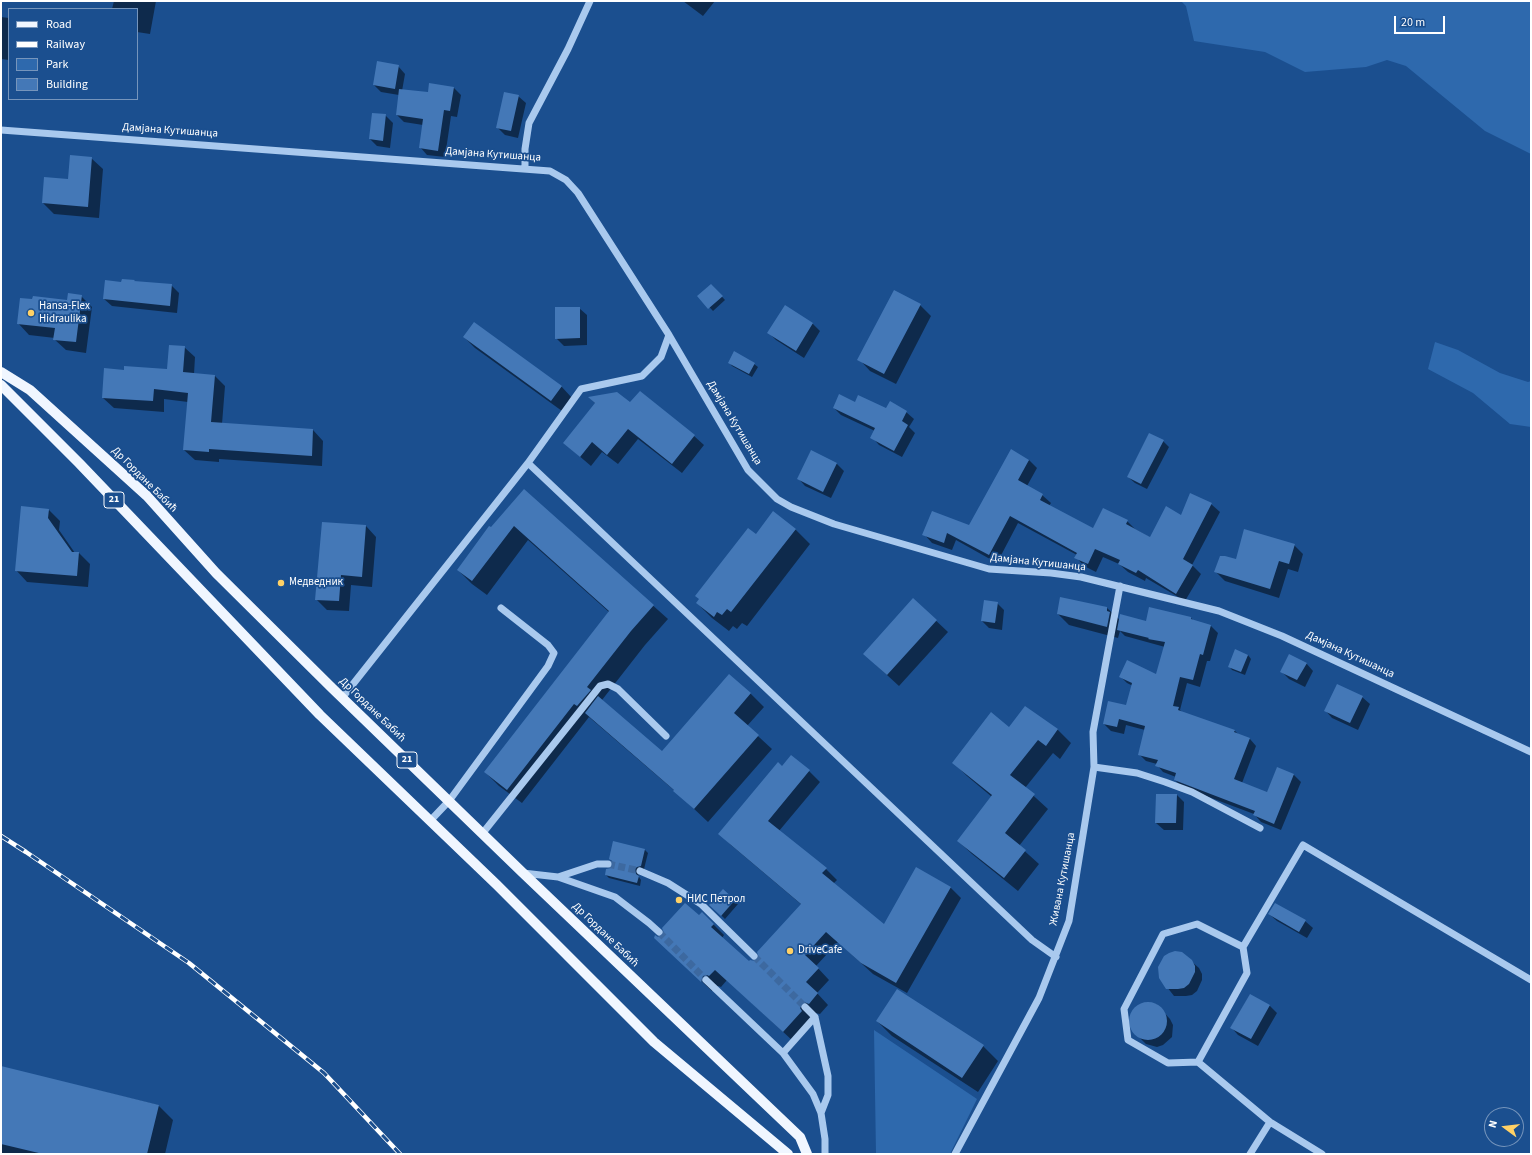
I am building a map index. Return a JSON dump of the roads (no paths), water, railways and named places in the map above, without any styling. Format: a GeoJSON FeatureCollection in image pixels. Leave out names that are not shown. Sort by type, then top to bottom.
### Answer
{"type":"FeatureCollection","features":[{"type":"Feature","properties":{"kind":"main road","name":"Др Гордане Бабић"},"geometry":{"type":"LineString","coordinates":[[1,372],[30,390],[147,496],[216,573],[342,698],[522,873],[800,1138],[807,1154]]}},
{"type":"Feature","properties":{"kind":"main road","name":"21"},"geometry":{"type":"LineString","coordinates":[[1,385],[320,715],[497,885],[654,1042],[788,1154]]}},
{"type":"Feature","properties":{"kind":"street"},"geometry":{"type":"LineString","coordinates":[[525,168],[525,149],[529,123],[568,49],[590,1]]}},
{"type":"Feature","properties":{"kind":"street","name":"Дамјана Кутишанца"},"geometry":{"type":"LineString","coordinates":[[1,130],[550,171],[566,180],[578,193],[670,334],[748,470],[777,499],[792,507],[834,524],[989,569],[1051,573],[1081,577],[1219,611],[1282,636],[1531,752]]}},
{"type":"Feature","properties":{"kind":"street"},"geometry":{"type":"LineString","coordinates":[[342,698],[528,463],[581,389],[642,376],[661,357],[670,334]]}},
{"type":"Feature","properties":{"kind":"street"},"geometry":{"type":"LineString","coordinates":[[528,463],[1032,940],[1056,957]]}},
{"type":"Feature","properties":{"kind":"street","name":"Живана Кутишанца"},"geometry":{"type":"LineString","coordinates":[[955,1154],[1039,998],[1069,921],[1094,767],[1093,732],[1120,586]]}},
{"type":"Feature","properties":{"kind":"street"},"geometry":{"type":"LineString","coordinates":[[430,821],[449,801],[548,666],[554,653],[548,645],[501,608]]}},
{"type":"Feature","properties":{"kind":"street"},"geometry":{"type":"LineString","coordinates":[[482,834],[600,686],[608,684],[618,689],[666,736]]}},
{"type":"Feature","properties":{"kind":"street"},"geometry":{"type":"LineString","coordinates":[[1094,767],[1137,773],[1165,782],[1192,792],[1260,828]]}},
{"type":"Feature","properties":{"kind":"street"},"geometry":{"type":"LineString","coordinates":[[1198,1062],[1247,973],[1243,947],[1303,844],[1531,980]]}},
{"type":"Feature","properties":{"kind":"street"},"geometry":{"type":"LineString","coordinates":[[558,877],[597,864],[608,864]]}},
{"type":"Feature","properties":{"kind":"street"},"geometry":{"type":"LineString","coordinates":[[640,871],[668,883],[700,904],[754,956]]}},
{"type":"Feature","properties":{"kind":"street"},"geometry":{"type":"LineString","coordinates":[[522,873],[558,877],[615,897],[649,923],[658,932]]}},
{"type":"Feature","properties":{"kind":"street"},"geometry":{"type":"LineString","coordinates":[[1243,947],[1197,924],[1163,934],[1124,1009],[1128,1040],[1168,1063],[1198,1062],[1270,1122],[1322,1154]]}},
{"type":"Feature","properties":{"kind":"street"},"geometry":{"type":"LineString","coordinates":[[706,980],[783,1053],[813,1094],[821,1112],[825,1139],[825,1154]]}},
{"type":"Feature","properties":{"kind":"street"},"geometry":{"type":"LineString","coordinates":[[805,1007],[815,1017],[828,1076],[828,1095],[821,1112]]}},
{"type":"Feature","properties":{"kind":"street"},"geometry":{"type":"LineString","coordinates":[[783,1053],[815,1017]]}},
{"type":"Feature","properties":{"kind":"street"},"geometry":{"type":"LineString","coordinates":[[1250,1154],[1270,1122]]}},
{"type":"Feature","properties":{"kind":"tunnel"},"geometry":{"type":"LineString","coordinates":[[608,864],[640,871]]}},
{"type":"Feature","properties":{"kind":"tunnel"},"geometry":{"type":"LineString","coordinates":[[659,932],[706,980]]}},
{"type":"Feature","properties":{"kind":"tunnel"},"geometry":{"type":"LineString","coordinates":[[754,956],[805,1007]]}},
{"type":"Feature","properties":{"kind":"railway"},"geometry":{"type":"LineString","coordinates":[[1,836],[189,963],[324,1073],[400,1154]]}},
{"type":"Feature","properties":{"kind":"place","name":"Hansa-Flex Hidraulika"},"geometry":{"type":"Point","coordinates":[31,313]}},
{"type":"Feature","properties":{"kind":"place","name":"Медведник"},"geometry":{"type":"Point","coordinates":[281,583]}},
{"type":"Feature","properties":{"kind":"place","name":"НИС Петрол"},"geometry":{"type":"Point","coordinates":[679,900]}},
{"type":"Feature","properties":{"kind":"place","name":"DriveCafe"},"geometry":{"type":"Point","coordinates":[790,951]}}]}
